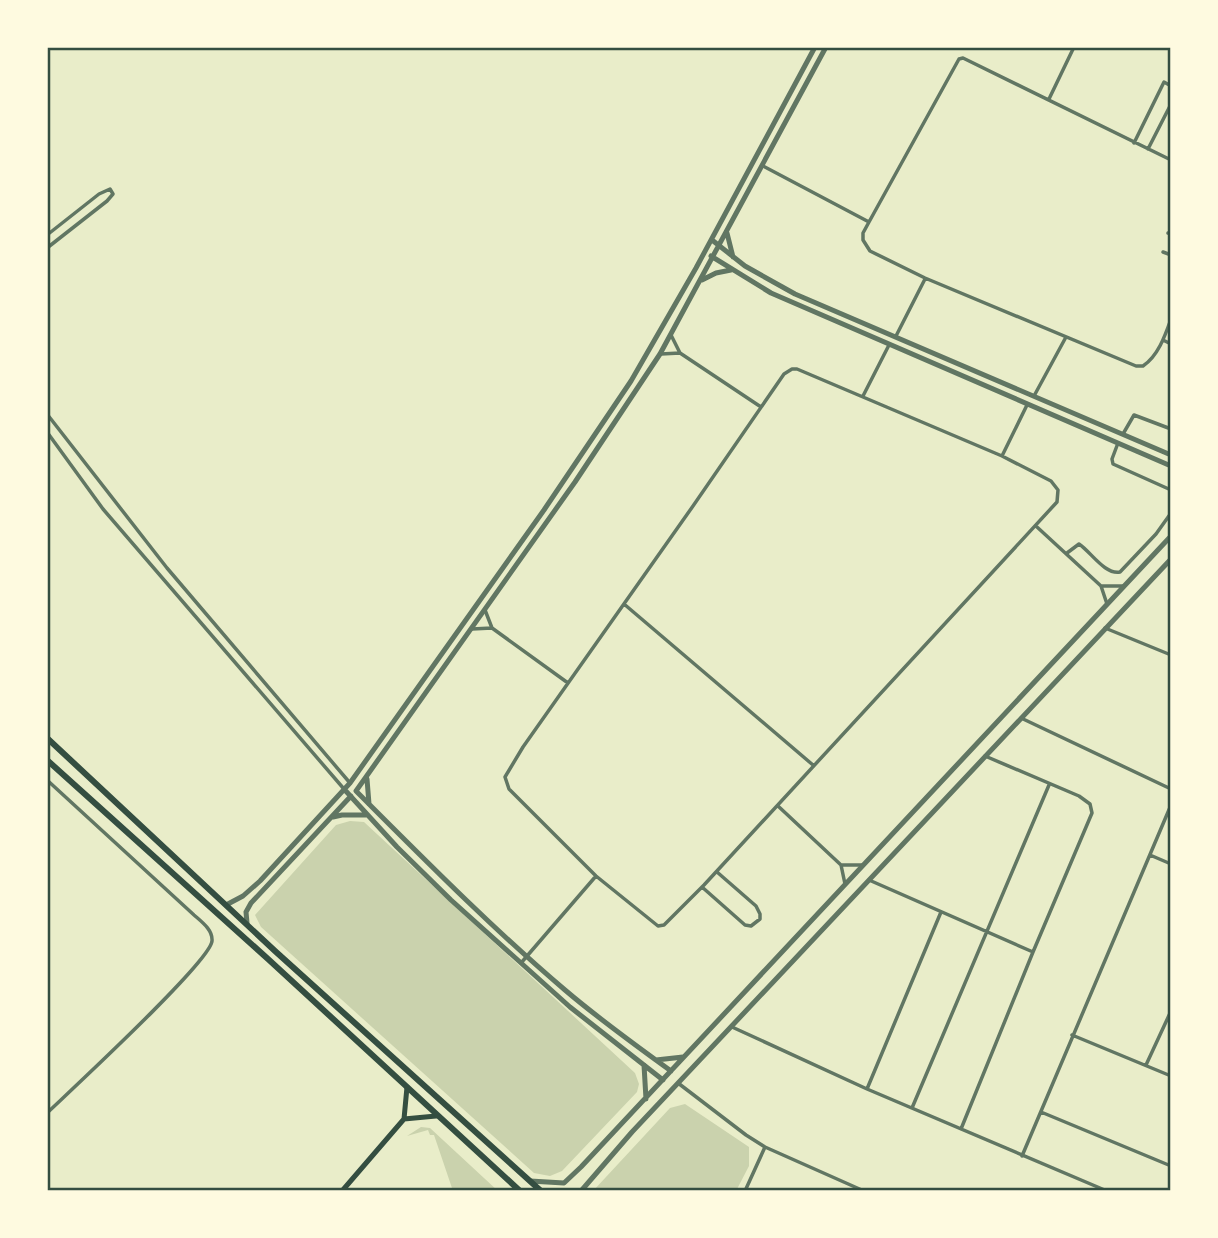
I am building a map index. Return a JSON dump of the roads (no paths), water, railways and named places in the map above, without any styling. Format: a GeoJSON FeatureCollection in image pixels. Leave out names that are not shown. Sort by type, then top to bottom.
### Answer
{"type":"FeatureCollection","features":[{"type":"Feature","properties":{"kind":"highway"},"geometry":{"type":"LineString","coordinates":[[47,738],[275,951],[541,1191]]}},
{"type":"Feature","properties":{"kind":"highway"},"geometry":{"type":"LineString","coordinates":[[47,760],[268,958],[520,1191]]}},
{"type":"Feature","properties":{"kind":"highway"},"geometry":{"type":"LineString","coordinates":[[268,958],[275,951]]}},
{"type":"Feature","properties":{"kind":"main road"},"geometry":{"type":"LineString","coordinates":[[342,1191],[404,1119],[407,1087]]}},
{"type":"Feature","properties":{"kind":"main road"},"geometry":{"type":"LineString","coordinates":[[404,1119],[436,1116]]}},
{"type":"Feature","properties":{"kind":"street"},"geometry":{"type":"LineString","coordinates":[[226,905],[243,897],[260,881],[350,783],[631,381],[712,240],[815,47]]}},
{"type":"Feature","properties":{"kind":"street"},"geometry":{"type":"LineString","coordinates":[[247,923],[246,912],[251,903],[367,777],[660,354],[826,47]]}},
{"type":"Feature","properties":{"kind":"street"},"geometry":{"type":"LineString","coordinates":[[1048,99],[1074,47]]}},
{"type":"Feature","properties":{"kind":"street"},"geometry":{"type":"LineString","coordinates":[[1171,160],[963,58],[959,59],[863,233],[865,247],[870,251],[925,278],[1136,366],[1148,363],[1163,340],[1171,319]]}},
{"type":"Feature","properties":{"kind":"street"},"geometry":{"type":"LineString","coordinates":[[1134,143],[1164,82],[1171,86]]}},
{"type":"Feature","properties":{"kind":"street"},"geometry":{"type":"LineString","coordinates":[[1149,149],[1171,104]]}},
{"type":"Feature","properties":{"kind":"street"},"geometry":{"type":"LineString","coordinates":[[763,166],[869,222]]}},
{"type":"Feature","properties":{"kind":"street"},"geometry":{"type":"LineString","coordinates":[[47,235],[99,194],[110,189],[113,194],[107,201],[47,248]]}},
{"type":"Feature","properties":{"kind":"street"},"geometry":{"type":"LineString","coordinates":[[727,231],[733,257]]}},
{"type":"Feature","properties":{"kind":"street"},"geometry":{"type":"LineString","coordinates":[[712,240],[755,272],[795,294],[1171,455]]}},
{"type":"Feature","properties":{"kind":"street"},"geometry":{"type":"LineString","coordinates":[[705,252],[771,293],[1171,466]]}},
{"type":"Feature","properties":{"kind":"street"},"geometry":{"type":"LineString","coordinates":[[1163,252],[1171,255]]}},
{"type":"Feature","properties":{"kind":"street"},"geometry":{"type":"LineString","coordinates":[[700,281],[716,273],[731,270]]}},
{"type":"Feature","properties":{"kind":"street"},"geometry":{"type":"LineString","coordinates":[[896,336],[925,278]]}},
{"type":"Feature","properties":{"kind":"street"},"geometry":{"type":"LineString","coordinates":[[671,335],[680,353],[761,407]]}},
{"type":"Feature","properties":{"kind":"street"},"geometry":{"type":"LineString","coordinates":[[1034,396],[1066,337]]}},
{"type":"Feature","properties":{"kind":"street"},"geometry":{"type":"LineString","coordinates":[[1163,340],[1171,344]]}},
{"type":"Feature","properties":{"kind":"street"},"geometry":{"type":"LineString","coordinates":[[862,397],[889,345]]}},
{"type":"Feature","properties":{"kind":"street"},"geometry":{"type":"LineString","coordinates":[[660,354],[680,353]]}},
{"type":"Feature","properties":{"kind":"street"},"geometry":{"type":"LineString","coordinates":[[797,369],[862,397],[1002,456],[1051,481],[1058,490],[1058,502],[702,887],[664,925],[658,926],[596,876],[509,789],[505,777],[523,747],[784,374],[797,369]]}},
{"type":"Feature","properties":{"kind":"street"},"geometry":{"type":"LineString","coordinates":[[1002,456],[1027,405]]}},
{"type":"Feature","properties":{"kind":"street"},"geometry":{"type":"LineString","coordinates":[[47,414],[167,568],[356,791],[429,866],[527,956],[671,1072]]}},
{"type":"Feature","properties":{"kind":"street"},"geometry":{"type":"LineString","coordinates":[[1123,434],[1130,418],[1137,414],[1171,429]]}},
{"type":"Feature","properties":{"kind":"street"},"geometry":{"type":"LineString","coordinates":[[47,432],[103,509],[366,815],[425,876],[570,1007],[663,1080]]}},
{"type":"Feature","properties":{"kind":"street"},"geometry":{"type":"LineString","coordinates":[[1118,443],[1112,459],[1113,464],[1171,490]]}},
{"type":"Feature","properties":{"kind":"street"},"geometry":{"type":"LineString","coordinates":[[1067,553],[1079,544],[1109,570],[1121,572],[1156,534],[1171,513]]}},
{"type":"Feature","properties":{"kind":"street"},"geometry":{"type":"LineString","coordinates":[[1037,527],[1101,586],[1107,604]]}},
{"type":"Feature","properties":{"kind":"street"},"geometry":{"type":"LineString","coordinates":[[564,1191],[564,1183],[646,1099],[1171,536]]}},
{"type":"Feature","properties":{"kind":"street"},"geometry":{"type":"LineString","coordinates":[[581,1191],[632,1132],[1171,559]]}},
{"type":"Feature","properties":{"kind":"street"},"geometry":{"type":"LineString","coordinates":[[1101,586],[1124,586]]}},
{"type":"Feature","properties":{"kind":"street"},"geometry":{"type":"LineString","coordinates":[[624,604],[813,765]]}},
{"type":"Feature","properties":{"kind":"street"},"geometry":{"type":"LineString","coordinates":[[485,610],[492,628],[568,683]]}},
{"type":"Feature","properties":{"kind":"street"},"geometry":{"type":"LineString","coordinates":[[472,629],[492,628]]}},
{"type":"Feature","properties":{"kind":"street"},"geometry":{"type":"LineString","coordinates":[[1105,628],[1171,655]]}},
{"type":"Feature","properties":{"kind":"street"},"geometry":{"type":"LineString","coordinates":[[1021,718],[1171,789]]}},
{"type":"Feature","properties":{"kind":"street"},"geometry":{"type":"LineString","coordinates":[[961,1129],[1092,813],[1086,800],[985,756]]}},
{"type":"Feature","properties":{"kind":"street"},"geometry":{"type":"LineString","coordinates":[[367,777],[369,804]]}},
{"type":"Feature","properties":{"kind":"street"},"geometry":{"type":"LineString","coordinates":[[47,780],[194,915],[209,930],[212,940],[209,951],[187,977],[47,1113]]}},
{"type":"Feature","properties":{"kind":"street"},"geometry":{"type":"LineString","coordinates":[[912,1108],[1050,784]]}},
{"type":"Feature","properties":{"kind":"street"},"geometry":{"type":"LineString","coordinates":[[929,796],[941,802]]}},
{"type":"Feature","properties":{"kind":"street"},"geometry":{"type":"LineString","coordinates":[[1022,1156],[1171,805]]}},
{"type":"Feature","properties":{"kind":"street"},"geometry":{"type":"LineString","coordinates":[[778,806],[841,865],[845,886]]}},
{"type":"Feature","properties":{"kind":"street"},"geometry":{"type":"LineString","coordinates":[[333,817],[366,815]]}},
{"type":"Feature","properties":{"kind":"street"},"geometry":{"type":"LineString","coordinates":[[1149,855],[1171,864]]}},
{"type":"Feature","properties":{"kind":"street"},"geometry":{"type":"LineString","coordinates":[[841,865],[864,865]]}},
{"type":"Feature","properties":{"kind":"street"},"geometry":{"type":"LineString","coordinates":[[702,887],[746,925],[751,926],[760,919],[756,906],[716,872]]}},
{"type":"Feature","properties":{"kind":"street"},"geometry":{"type":"LineString","coordinates":[[521,963],[596,876]]}},
{"type":"Feature","properties":{"kind":"street"},"geometry":{"type":"LineString","coordinates":[[869,880],[1033,951]]}},
{"type":"Feature","properties":{"kind":"street"},"geometry":{"type":"LineString","coordinates":[[867,1089],[941,912]]}},
{"type":"Feature","properties":{"kind":"street"},"geometry":{"type":"LineString","coordinates":[[1146,1065],[1171,1011]]}},
{"type":"Feature","properties":{"kind":"street"},"geometry":{"type":"LineString","coordinates":[[732,1027],[867,1089],[1107,1191]]}},
{"type":"Feature","properties":{"kind":"street"},"geometry":{"type":"LineString","coordinates":[[1072,1035],[1171,1076]]}},
{"type":"Feature","properties":{"kind":"street"},"geometry":{"type":"LineString","coordinates":[[656,1060],[686,1056]]}},
{"type":"Feature","properties":{"kind":"street"},"geometry":{"type":"LineString","coordinates":[[644,1065],[646,1099]]}},
{"type":"Feature","properties":{"kind":"street"},"geometry":{"type":"LineString","coordinates":[[678,1083],[765,1147],[864,1191]]}},
{"type":"Feature","properties":{"kind":"street"},"geometry":{"type":"LineString","coordinates":[[1041,1112],[1171,1166]]}},
{"type":"Feature","properties":{"kind":"street"},"geometry":{"type":"LineString","coordinates":[[745,1191],[765,1147]]}},
{"type":"Feature","properties":{"kind":"street"},"geometry":{"type":"LineString","coordinates":[[530,1181],[564,1183]]}}]}
